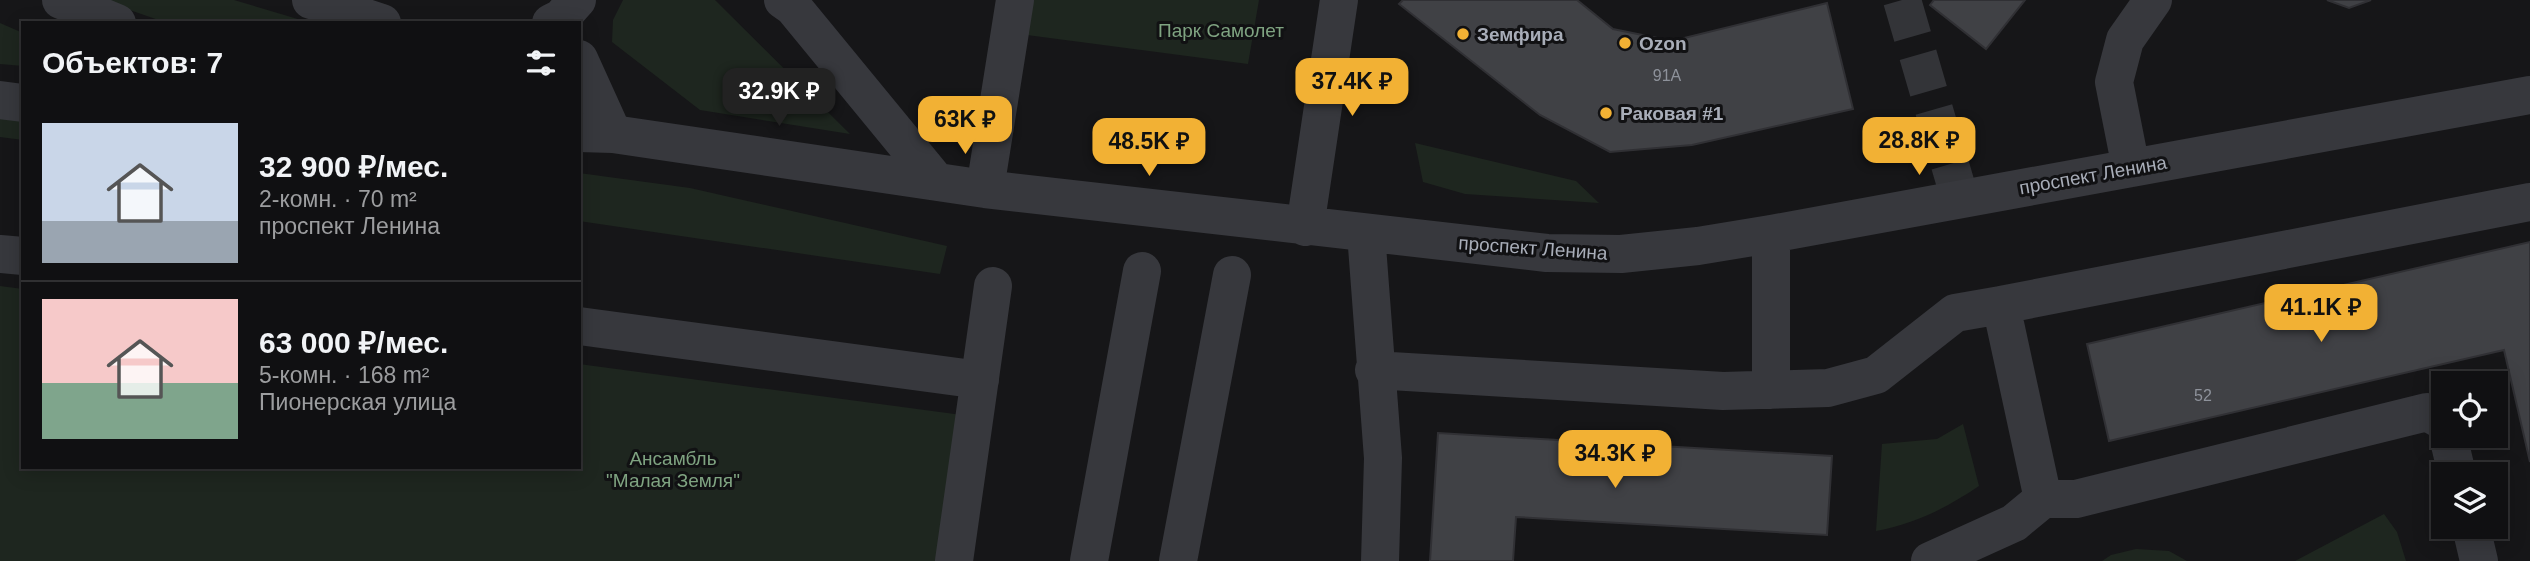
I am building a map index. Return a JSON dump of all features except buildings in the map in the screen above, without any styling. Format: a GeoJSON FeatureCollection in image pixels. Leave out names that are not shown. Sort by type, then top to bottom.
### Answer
{"type":"FeatureCollection","features":[{"type":"Feature","properties":{"kind":"street"},"geometry":{"type":"LineString","coordinates":[[61,0],[112,21]]}},
{"type":"Feature","properties":{"kind":"street"},"geometry":{"type":"LineString","coordinates":[[312,0],[376,21]]}},
{"type":"Feature","properties":{"kind":"street"},"geometry":{"type":"LineString","coordinates":[[783,0],[793,7],[936,181]]}},
{"type":"Feature","properties":{"kind":"street"},"geometry":{"type":"LineString","coordinates":[[985,189],[1015,0]]}},
{"type":"Feature","properties":{"kind":"street"},"geometry":{"type":"LineString","coordinates":[[1305,227],[1339,0]]}},
{"type":"Feature","properties":{"kind":"street"},"geometry":{"type":"LineString","coordinates":[[2131,168],[2115,82],[2125,40],[2153,0]]}},
{"type":"Feature","properties":{"kind":"street"},"geometry":{"type":"LineString","coordinates":[[581,68],[596,134]]}},
{"type":"Feature","properties":{"kind":"street","name":"проспект Ленина"},"geometry":{"type":"LineString","coordinates":[[581,116],[596,134],[985,189],[1547,253],[1621,254],[1698,246],[1772,234],[2530,95]]}},
{"type":"Feature","properties":{"kind":"street"},"geometry":{"type":"LineString","coordinates":[[0,100],[21,103]]}},
{"type":"Feature","properties":{"kind":"street"},"geometry":{"type":"LineString","coordinates":[[1374,370],[1723,391],[1828,388],[1876,375],[1955,313],[2530,202]]}},
{"type":"Feature","properties":{"kind":"street"},"geometry":{"type":"LineString","coordinates":[[1366,233],[1374,370],[1383,458],[1380,561]]}},
{"type":"Feature","properties":{"kind":"street"},"geometry":{"type":"LineString","coordinates":[[1771,390],[1772,234]]}},
{"type":"Feature","properties":{"kind":"street"},"geometry":{"type":"LineString","coordinates":[[0,254],[21,256]]}},
{"type":"Feature","properties":{"kind":"street"},"geometry":{"type":"LineString","coordinates":[[1089,561],[1142,271]]}},
{"type":"Feature","properties":{"kind":"street"},"geometry":{"type":"LineString","coordinates":[[1178,561],[1232,275]]}},
{"type":"Feature","properties":{"kind":"street"},"geometry":{"type":"LineString","coordinates":[[954,561],[993,286]]}},
{"type":"Feature","properties":{"kind":"street"},"geometry":{"type":"LineString","coordinates":[[2001,305],[2043,499]]}},
{"type":"Feature","properties":{"kind":"street"},"geometry":{"type":"LineString","coordinates":[[581,326],[980,380]]}},
{"type":"Feature","properties":{"kind":"street"},"geometry":{"type":"LineString","coordinates":[[1930,561],[2014,523],[2043,499],[2076,499],[2427,412],[2431,414]]}},
{"type":"Feature","properties":{"kind":"street"},"geometry":{"type":"LineString","coordinates":[[2474,539],[2479,561]]}},
{"type":"Feature","properties":{"kind":"green space"},"geometry":{"type":"Polygon","coordinates":[[[101,0],[234,0],[304,21],[161,21],[101,0]]]}},
{"type":"Feature","properties":{"kind":"green space"},"geometry":{"type":"Polygon","coordinates":[[[623,0],[715,0],[850,134],[700,110],[612,42],[613,20],[623,0]]]}},
{"type":"Feature","properties":{"kind":"green space","name":"Парк Самолет"},"geometry":{"type":"Polygon","coordinates":[[[1032,0],[1259,0],[1248,64],[1027,35],[1032,0]]]}},
{"type":"Feature","properties":{"kind":"green space"},"geometry":{"type":"Polygon","coordinates":[[[0,23],[21,32],[21,66],[0,64],[0,23]]]}},
{"type":"Feature","properties":{"kind":"green space"},"geometry":{"type":"Polygon","coordinates":[[[0,117],[21,119],[21,140],[0,137],[0,117]]]}},
{"type":"Feature","properties":{"kind":"green space"},"geometry":{"type":"Polygon","coordinates":[[[1415,143],[1576,181],[1599,203],[1465,194],[1423,182],[1415,143]]]}},
{"type":"Feature","properties":{"kind":"green space"},"geometry":{"type":"Polygon","coordinates":[[[581,173],[690,188],[947,246],[940,274],[581,221],[581,173]]]}},
{"type":"Feature","properties":{"kind":"green space","name":"Ансамбль \"Малая Земля\""},"geometry":{"type":"Polygon","coordinates":[[[0,286],[21,289],[21,469],[581,469],[581,364],[992,419],[971,561],[0,561],[0,286]]]}},
{"type":"Feature","properties":{"kind":"green space"},"geometry":{"type":"Polygon","coordinates":[[[1963,424],[1979,486],[1930,514],[1876,531],[1882,444],[1937,439],[1963,424]]]}},
{"type":"Feature","properties":{"kind":"green space"},"geometry":{"type":"Polygon","coordinates":[[[2384,514],[2397,532],[2406,561],[2295,561],[2384,514]]]}},
{"type":"Feature","properties":{"kind":"green space"},"geometry":{"type":"Polygon","coordinates":[[[2136,549],[2169,551],[2187,561],[2102,561],[2111,555],[2136,549]]]}},
{"type":"Feature","properties":{"kind":"tunnel"},"geometry":{"type":"LineString","coordinates":[[1902,0],[1960,199]]}},
{"type":"Feature","properties":{"kind":"place","name":"Земфира"},"geometry":{"type":"Point","coordinates":[1463,34]}},
{"type":"Feature","properties":{"kind":"place","name":"Ozon"},"geometry":{"type":"Point","coordinates":[1625,43]}},
{"type":"Feature","properties":{"kind":"place","name":"Раковая #1"},"geometry":{"type":"Point","coordinates":[1606,113]}}]}
